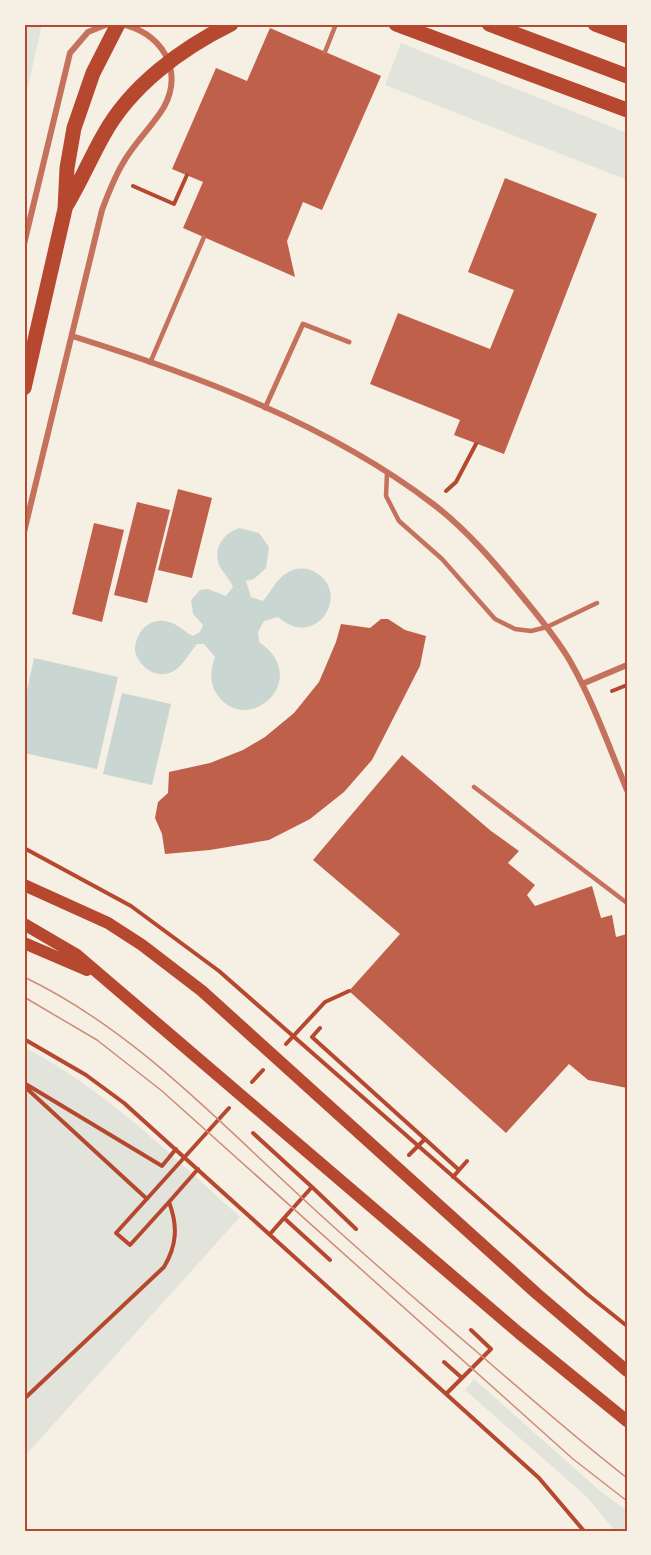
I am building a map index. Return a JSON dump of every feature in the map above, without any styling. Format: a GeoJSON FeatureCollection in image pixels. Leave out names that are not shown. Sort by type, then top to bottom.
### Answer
{"type":"FeatureCollection","features":[{"type":"Feature","properties":{"kind":"main road"},"geometry":{"type":"LineString","coordinates":[[24,388],[65,209],[67,168],[82,101],[101,55],[119,24]]}},
{"type":"Feature","properties":{"kind":"main road"},"geometry":{"type":"LineString","coordinates":[[65,209],[114,118],[152,77],[174,59],[231,24]]}},
{"type":"Feature","properties":{"kind":"main road"},"geometry":{"type":"LineString","coordinates":[[396,24],[627,110]]}},
{"type":"Feature","properties":{"kind":"main road"},"geometry":{"type":"LineString","coordinates":[[489,24],[627,76]]}},
{"type":"Feature","properties":{"kind":"main road"},"geometry":{"type":"LineString","coordinates":[[595,24],[627,36]]}},
{"type":"Feature","properties":{"kind":"main road"},"geometry":{"type":"LineString","coordinates":[[24,885],[108,923],[142,945],[202,991],[627,1371]]}},
{"type":"Feature","properties":{"kind":"main road"},"geometry":{"type":"LineString","coordinates":[[24,924],[77,955],[528,1340],[627,1421]]}},
{"type":"Feature","properties":{"kind":"main road"},"geometry":{"type":"LineString","coordinates":[[24,943],[102,976]]}},
{"type":"Feature","properties":{"kind":"main road"},"geometry":{"type":"LineString","coordinates":[[591,1340],[627,1361]]}},
{"type":"Feature","properties":{"kind":"street"},"geometry":{"type":"LineString","coordinates":[[24,244],[70,54],[88,32],[108,24]]}},
{"type":"Feature","properties":{"kind":"street"},"geometry":{"type":"LineString","coordinates":[[24,532],[94,236],[111,186],[136,142],[158,115],[170,92],[172,78],[165,51],[146,34],[119,24]]}},
{"type":"Feature","properties":{"kind":"street"},"geometry":{"type":"LineString","coordinates":[[265,408],[303,324],[349,342]]}},
{"type":"Feature","properties":{"kind":"street"},"geometry":{"type":"LineString","coordinates":[[72,336],[150,363],[265,408],[339,444],[387,473],[455,523],[508,579],[548,627],[582,684],[627,790]]}},
{"type":"Feature","properties":{"kind":"street"},"geometry":{"type":"LineString","coordinates":[[582,684],[627,665]]}},
{"type":"Feature","properties":{"kind":"lane"},"geometry":{"type":"LineString","coordinates":[[325,52],[336,24]]}},
{"type":"Feature","properties":{"kind":"lane"},"geometry":{"type":"LineString","coordinates":[[150,363],[204,237]]}},
{"type":"Feature","properties":{"kind":"lane"},"geometry":{"type":"LineString","coordinates":[[387,473],[386,496],[399,521],[442,559],[495,619],[514,629],[531,631],[548,627],[597,603]]}},
{"type":"Feature","properties":{"kind":"lane"},"geometry":{"type":"LineString","coordinates":[[474,787],[627,903]]}},
{"type":"Feature","properties":{"kind":"path"},"geometry":{"type":"LineString","coordinates":[[132,186],[174,204],[187,175]]}},
{"type":"Feature","properties":{"kind":"path"},"geometry":{"type":"LineString","coordinates":[[446,491],[456,482],[476,444]]}},
{"type":"Feature","properties":{"kind":"path"},"geometry":{"type":"LineString","coordinates":[[609,692],[627,685]]}},
{"type":"Feature","properties":{"kind":"path"},"geometry":{"type":"LineString","coordinates":[[24,848],[131,906],[192,950],[252,999],[453,1177],[627,1326]]}},
{"type":"Feature","properties":{"kind":"path"},"geometry":{"type":"LineString","coordinates":[[320,1028],[312,1037],[459,1170]]}},
{"type":"Feature","properties":{"kind":"path"},"geometry":{"type":"LineString","coordinates":[[24,1039],[96,1082],[176,1149],[539,1478],[584,1531]]}},
{"type":"Feature","properties":{"kind":"path"},"geometry":{"type":"LineString","coordinates":[[24,1085],[162,1166],[176,1149]]}},
{"type":"Feature","properties":{"kind":"path"},"geometry":{"type":"LineString","coordinates":[[24,1085],[147,1198],[116,1233],[130,1245],[198,1169]]}},
{"type":"Feature","properties":{"kind":"path"},"geometry":{"type":"LineString","coordinates":[[227,1110],[235,1117]]}},
{"type":"Feature","properties":{"kind":"path"},"geometry":{"type":"LineString","coordinates":[[251,1132],[292,1167],[356,1229]]}},
{"type":"Feature","properties":{"kind":"path"},"geometry":{"type":"LineString","coordinates":[[402,1148],[411,1156],[425,1139]]}},
{"type":"Feature","properties":{"kind":"path"},"geometry":{"type":"LineString","coordinates":[[453,1177],[467,1161]]}},
{"type":"Feature","properties":{"kind":"path"},"geometry":{"type":"LineString","coordinates":[[270,1234],[312,1187]]}},
{"type":"Feature","properties":{"kind":"path"},"geometry":{"type":"LineString","coordinates":[[24,1399],[164,1267],[170,1257],[176,1235],[174,1215],[169,1202]]}},
{"type":"Feature","properties":{"kind":"path"},"geometry":{"type":"LineString","coordinates":[[284,1218],[330,1260]]}},
{"type":"Feature","properties":{"kind":"path"},"geometry":{"type":"LineString","coordinates":[[447,1393],[491,1349],[471,1330]]}},
{"type":"Feature","properties":{"kind":"path"},"geometry":{"type":"LineString","coordinates":[[444,1362],[462,1378]]}},
{"type":"Feature","properties":{"kind":"shaded area"},"geometry":{"type":"Polygon","coordinates":[[[24,24],[42,24],[24,105],[24,24]]]}},
{"type":"Feature","properties":{"kind":"shaded area"},"geometry":{"type":"Polygon","coordinates":[[[401,43],[627,133],[627,180],[385,85],[401,43]]]}},
{"type":"Feature","properties":{"kind":"shaded area"},"geometry":{"type":"Polygon","coordinates":[[[239,528],[259,533],[269,547],[266,568],[254,579],[246,581],[251,597],[263,601],[283,576],[290,571],[300,569],[313,571],[325,580],[330,591],[330,603],[325,614],[317,623],[306,627],[293,626],[278,617],[264,621],[258,632],[259,642],[274,656],[280,671],[278,686],[271,698],[260,706],[246,710],[232,707],[219,697],[213,688],[211,678],[215,657],[204,644],[197,644],[179,667],[166,674],[147,669],[135,651],[140,632],[155,621],[172,623],[193,636],[200,632],[203,625],[193,614],[191,600],[200,590],[208,589],[226,596],[233,587],[220,567],[217,555],[223,538],[239,528]]]}},
{"type":"Feature","properties":{"kind":"shaded area"},"geometry":{"type":"Polygon","coordinates":[[[34,658],[118,677],[97,769],[24,753],[24,705],[34,658]]]}},
{"type":"Feature","properties":{"kind":"shaded area"},"geometry":{"type":"Polygon","coordinates":[[[122,693],[171,704],[152,785],[103,774],[122,693]]]}},
{"type":"Feature","properties":{"kind":"shaded area"},"geometry":{"type":"Polygon","coordinates":[[[24,1047],[83,1083],[137,1125],[240,1217],[24,1457],[24,1047]]]}},
{"type":"Feature","properties":{"kind":"shaded area"},"geometry":{"type":"Polygon","coordinates":[[[474,1379],[599,1490],[627,1511],[627,1531],[615,1531],[587,1497],[465,1390],[474,1379]]]}},
{"type":"Feature","properties":{"kind":"building"},"geometry":{"type":"Polygon","coordinates":[[[270,28],[381,76],[322,210],[303,202],[287,241],[295,277],[183,228],[203,182],[172,169],[216,68],[247,81],[270,28]]]}},
{"type":"Feature","properties":{"kind":"building"},"geometry":{"type":"Polygon","coordinates":[[[505,178],[597,214],[504,454],[454,435],[460,420],[370,384],[398,313],[490,349],[514,290],[468,272],[505,178]]]}},
{"type":"Feature","properties":{"kind":"building"},"geometry":{"type":"Polygon","coordinates":[[[178,489],[212,498],[192,578],[158,570],[178,489]]]}},
{"type":"Feature","properties":{"kind":"building"},"geometry":{"type":"Polygon","coordinates":[[[137,502],[170,510],[147,603],[114,595],[137,502]]]}},
{"type":"Feature","properties":{"kind":"building"},"geometry":{"type":"Polygon","coordinates":[[[94,523],[124,530],[102,622],[72,614],[94,523]]]}},
{"type":"Feature","properties":{"kind":"building"},"geometry":{"type":"Polygon","coordinates":[[[381,619],[388,619],[405,630],[426,636],[420,666],[372,760],[344,792],[310,819],[269,840],[210,850],[165,854],[162,834],[155,818],[158,802],[168,793],[169,772],[210,763],[243,750],[265,737],[294,713],[319,682],[341,624],[370,628],[381,619]]]}},
{"type":"Feature","properties":{"kind":"building"},"geometry":{"type":"Polygon","coordinates":[[[402,755],[491,831],[519,851],[508,863],[535,885],[527,895],[535,906],[592,886],[601,918],[612,915],[616,937],[627,934],[627,1088],[588,1080],[569,1064],[506,1133],[349,991],[400,934],[313,860],[402,755]]]}},
{"type":"Feature","properties":{"kind":"tram line"},"geometry":{"type":"LineString","coordinates":[[24,977],[63,998],[100,1022],[170,1076],[368,1258],[627,1478]]}},
{"type":"Feature","properties":{"kind":"tram line"},"geometry":{"type":"LineString","coordinates":[[24,997],[97,1040],[162,1091],[573,1459],[627,1501]]}}]}
